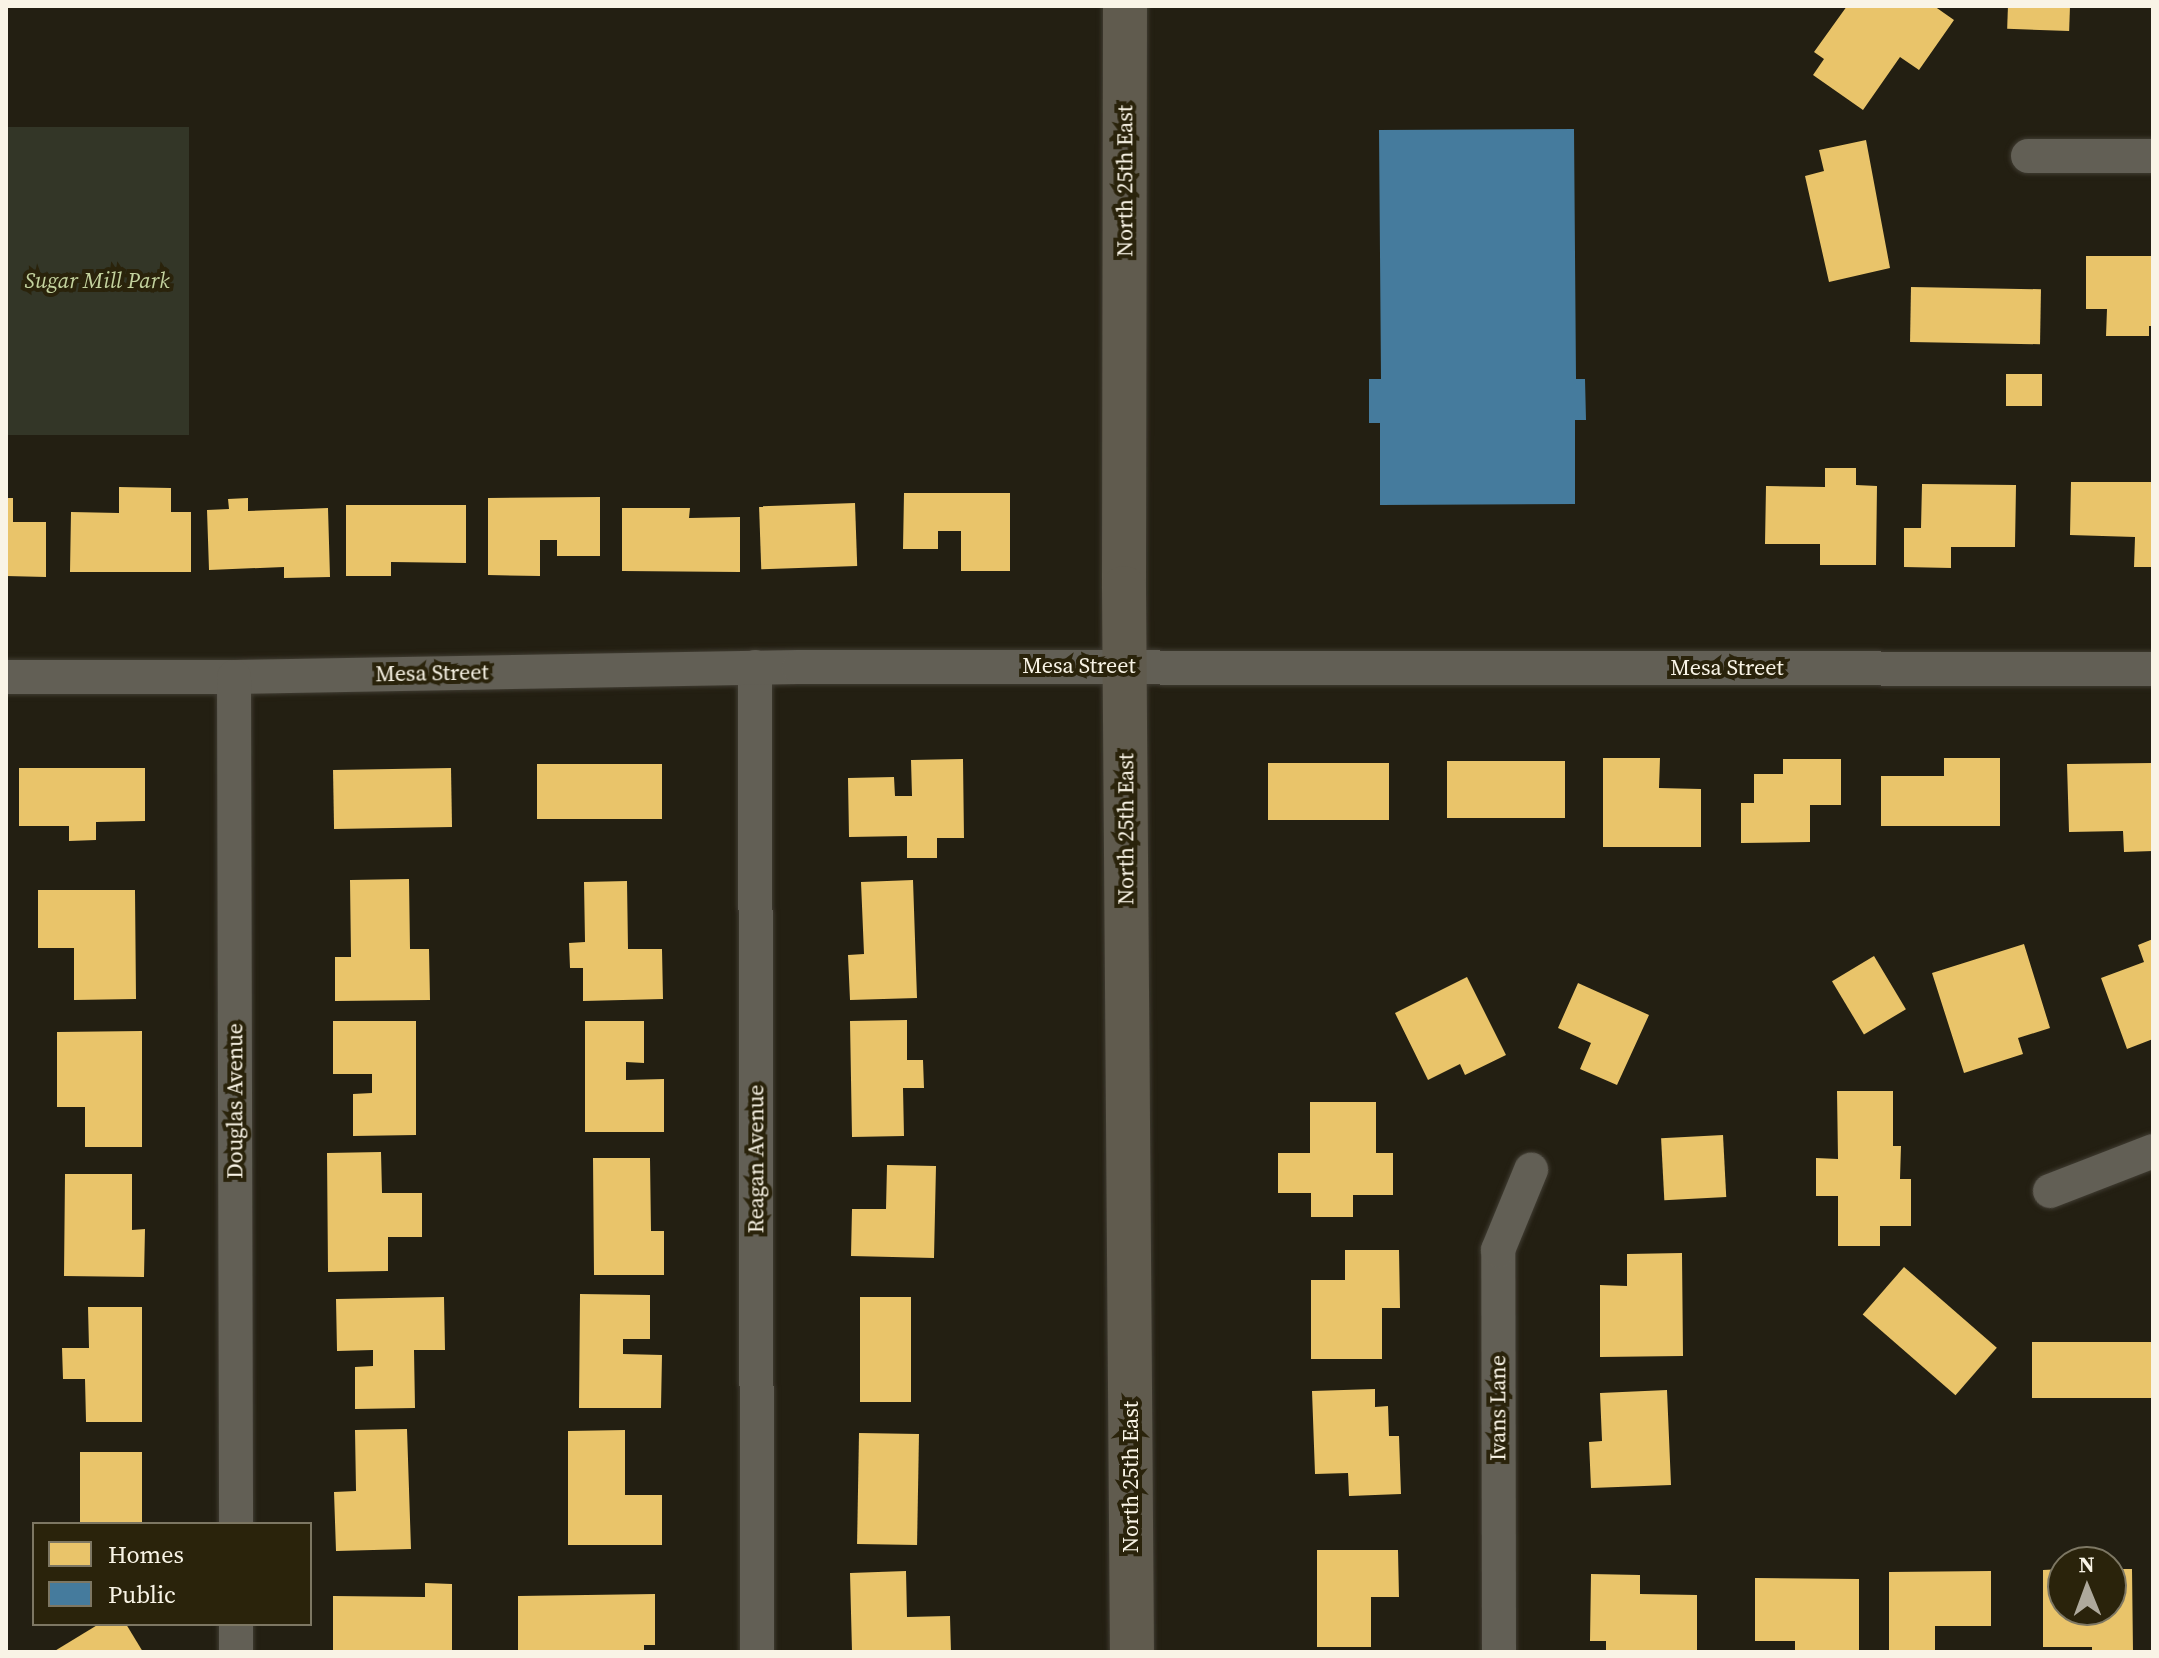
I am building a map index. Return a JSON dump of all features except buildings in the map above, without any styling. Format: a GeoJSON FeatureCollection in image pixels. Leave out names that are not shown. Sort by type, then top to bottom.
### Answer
{"type":"FeatureCollection","features":[{"type":"Feature","properties":{"kind":"main road","name":"North 25th East"},"geometry":{"type":"LineString","coordinates":[[1125,6],[1125,666],[1132,1652]]}},
{"type":"Feature","properties":{"kind":"street"},"geometry":{"type":"LineString","coordinates":[[2028,156],[2153,156]]}},
{"type":"Feature","properties":{"kind":"street","name":"Mesa Street"},"geometry":{"type":"LineString","coordinates":[[6,677],[234,677],[755,667],[2153,669]]}},
{"type":"Feature","properties":{"kind":"street","name":"Reagan Avenue"},"geometry":{"type":"LineString","coordinates":[[755,667],[757,1652]]}},
{"type":"Feature","properties":{"kind":"street","name":"Douglas Avenue"},"geometry":{"type":"LineString","coordinates":[[234,677],[236,1522]]}},
{"type":"Feature","properties":{"kind":"street"},"geometry":{"type":"LineString","coordinates":[[2050,1191],[2153,1151]]}},
{"type":"Feature","properties":{"kind":"street","name":"Ivans Lane"},"geometry":{"type":"LineString","coordinates":[[1499,1652],[1498,1250],[1531,1170]]}},
{"type":"Feature","properties":{"kind":"street"},"geometry":{"type":"LineString","coordinates":[[236,1626],[236,1652]]}},
{"type":"Feature","properties":{"kind":"green space","name":"Sugar Mill Park"},"geometry":{"type":"Polygon","coordinates":[[[6,127],[189,127],[189,435],[6,435],[6,127]]]}}]}
